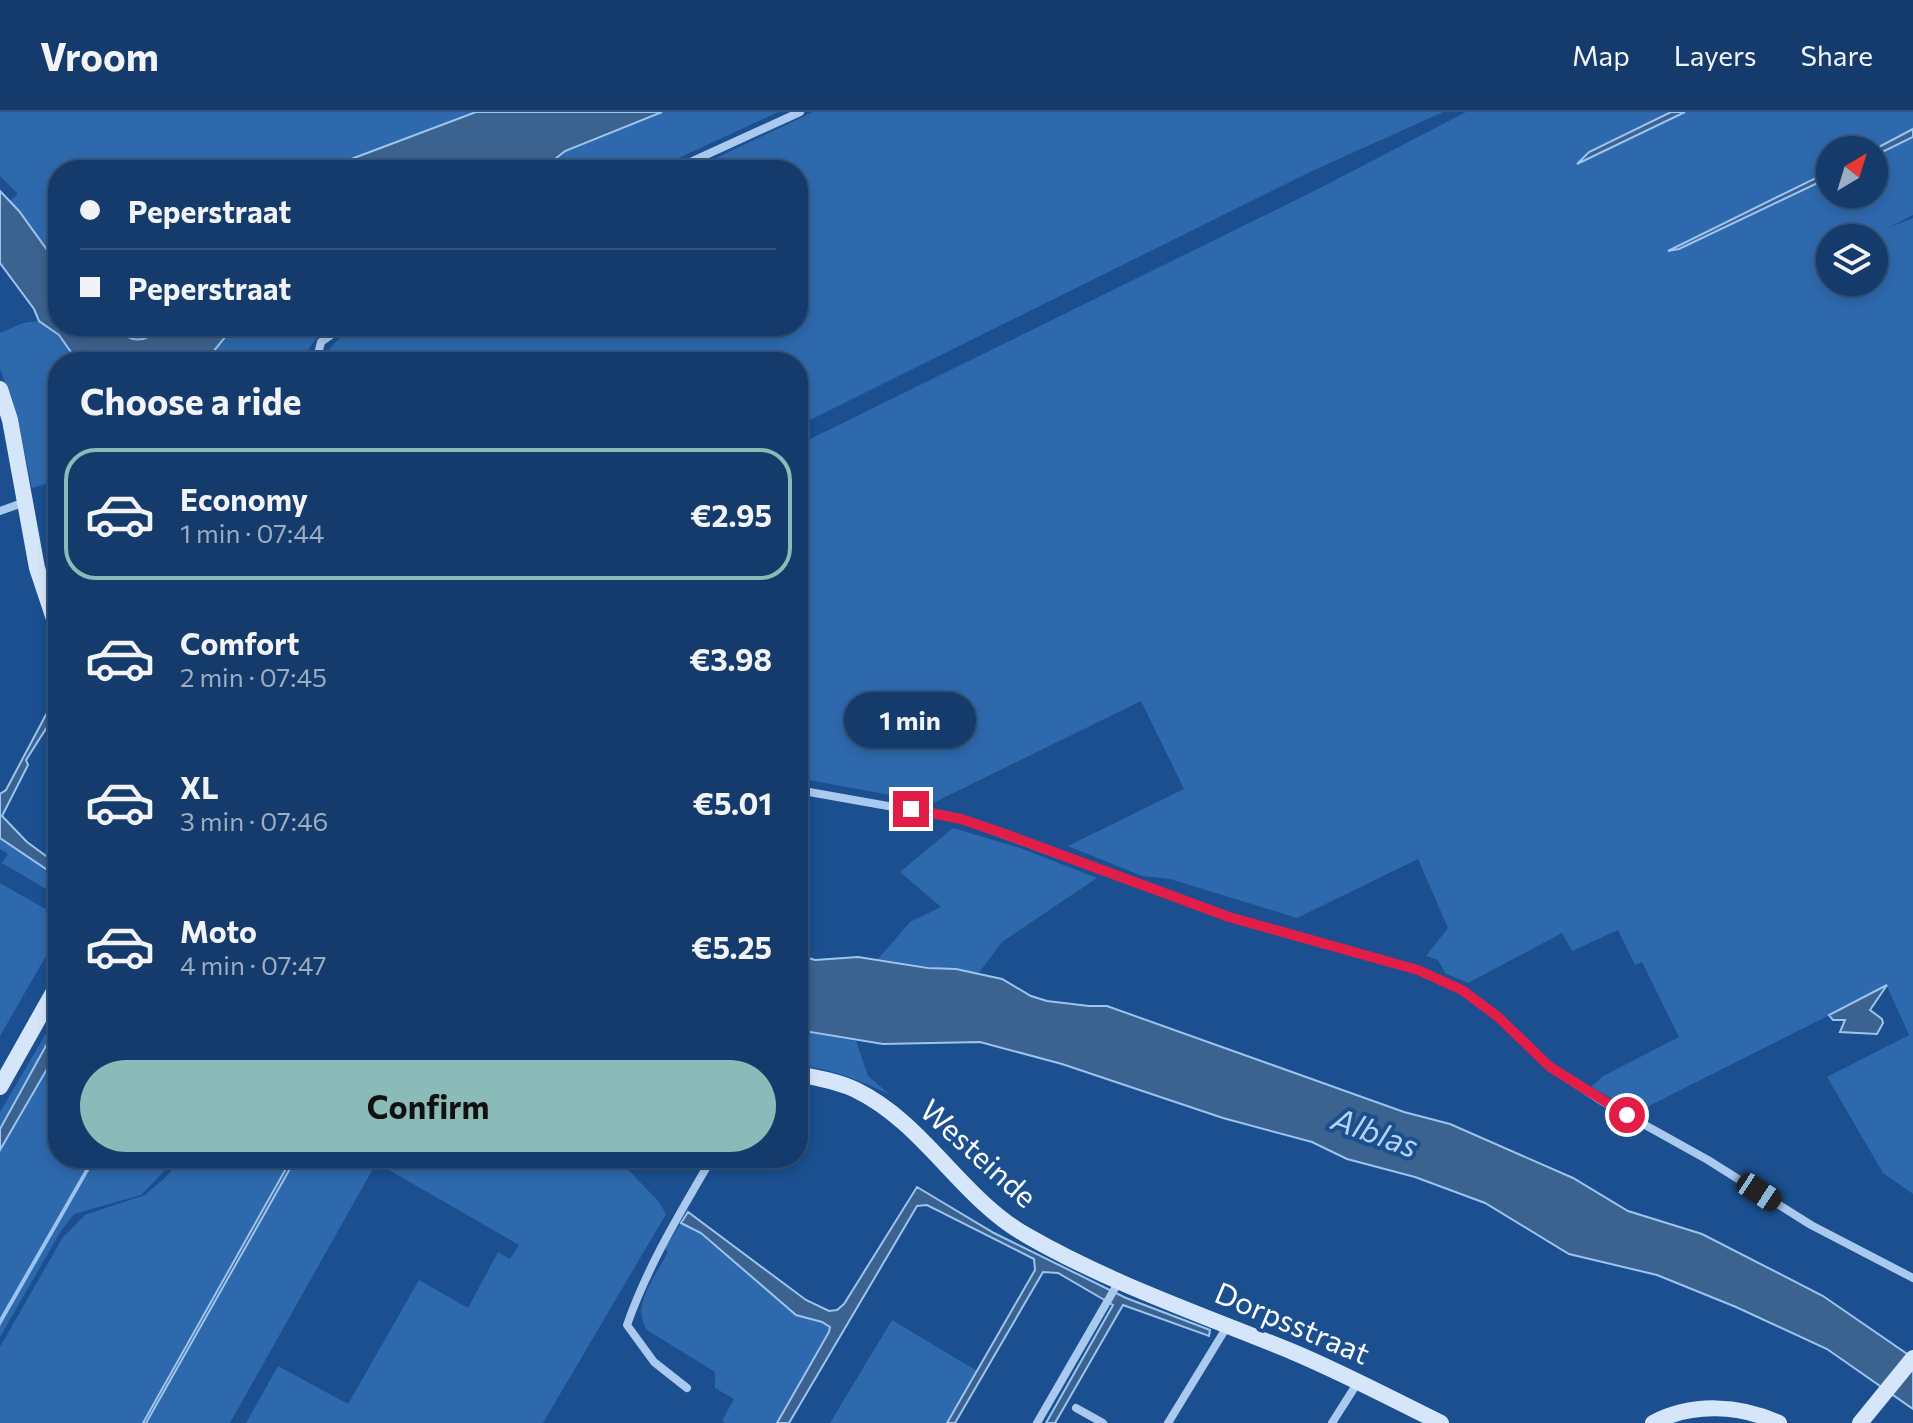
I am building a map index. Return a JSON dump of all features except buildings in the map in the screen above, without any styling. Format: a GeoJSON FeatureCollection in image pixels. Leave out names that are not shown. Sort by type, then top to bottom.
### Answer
{"type":"FeatureCollection","features":[{"type":"Feature","properties":{"kind":"street"},"geometry":{"type":"LineString","coordinates":[[695,160],[800,112]]}},
{"type":"Feature","properties":{"kind":"street"},"geometry":{"type":"LineString","coordinates":[[318,352],[321,342],[330,336]]}},
{"type":"Feature","properties":{"kind":"street"},"geometry":{"type":"LineString","coordinates":[[0,389],[10,420],[37,568],[48,601]]}},
{"type":"Feature","properties":{"kind":"street"},"geometry":{"type":"LineString","coordinates":[[0,511],[26,502]]}},
{"type":"Feature","properties":{"kind":"street"},"geometry":{"type":"LineString","coordinates":[[808,792],[961,819],[1229,917],[1418,970],[1462,990],[1497,1016],[1550,1067],[1600,1100],[1708,1160],[1811,1225],[1913,1278]]}},
{"type":"Feature","properties":{"kind":"street"},"geometry":{"type":"LineString","coordinates":[[0,1087],[48,1002]]}},
{"type":"Feature","properties":{"kind":"street","name":"Westeinde"},"geometry":{"type":"LineString","coordinates":[[808,1077],[857,1090],[880,1105],[900,1120],[979,1201],[1006,1222],[1118,1283]]}},
{"type":"Feature","properties":{"kind":"street"},"geometry":{"type":"LineString","coordinates":[[687,1388],[654,1362],[627,1325],[640,1288],[663,1242],[706,1168]]}},
{"type":"Feature","properties":{"kind":"street"},"geometry":{"type":"LineString","coordinates":[[1037,1423],[1118,1283]]}},
{"type":"Feature","properties":{"kind":"street","name":"Dorpsstraat"},"geometry":{"type":"LineString","coordinates":[[1118,1283],[1228,1325],[1358,1382],[1441,1423]]}},
{"type":"Feature","properties":{"kind":"street"},"geometry":{"type":"LineString","coordinates":[[1168,1423],[1228,1325]]}},
{"type":"Feature","properties":{"kind":"street"},"geometry":{"type":"LineString","coordinates":[[1860,1423],[1913,1358]]}},
{"type":"Feature","properties":{"kind":"street"},"geometry":{"type":"LineString","coordinates":[[1332,1423],[1358,1382]]}},
{"type":"Feature","properties":{"kind":"street"},"geometry":{"type":"LineString","coordinates":[[1076,1408],[1103,1423]]}},
{"type":"Feature","properties":{"kind":"street"},"geometry":{"type":"LineString","coordinates":[[1653,1423],[1679,1411],[1695,1408],[1736,1411],[1779,1423]]}},
{"type":"Feature","properties":{"kind":"shaded area"},"geometry":{"type":"Polygon","coordinates":[[[0,112],[476,112],[349,160],[48,160],[48,252],[9,201],[18,194],[0,176],[0,112]]]}},
{"type":"Feature","properties":{"kind":"shaded area"},"geometry":{"type":"Polygon","coordinates":[[[662,112],[778,112],[675,160],[553,160],[565,151],[662,112]]]}},
{"type":"Feature","properties":{"kind":"shaded area"},"geometry":{"type":"Polygon","coordinates":[[[813,112],[1443,112],[1310,172],[808,421],[808,352],[329,352],[344,336],[808,336],[808,160],[712,160],[813,112]]]}},
{"type":"Feature","properties":{"kind":"shaded area"},"geometry":{"type":"Polygon","coordinates":[[[1466,112],[1671,112],[1589,152],[1580,163],[1685,112],[1913,112],[1913,129],[1888,142],[1888,136],[1816,136],[1816,178],[1672,249],[1679,249],[1816,184],[1816,208],[1888,208],[1888,149],[1913,137],[1913,215],[1888,228],[1913,218],[1913,1194],[1883,1173],[1827,1077],[1909,1035],[1887,986],[1637,1112],[1591,1087],[1603,1076],[1679,1037],[1642,962],[1635,965],[1618,930],[1572,951],[1562,933],[1468,983],[1445,973],[1438,960],[1426,956],[1448,928],[1418,859],[1297,918],[1170,879],[1142,876],[1068,846],[1184,789],[1141,701],[933,803],[808,780],[808,440],[1318,189],[1466,112]]]}},
{"type":"Feature","properties":{"kind":"shaded area"},"geometry":{"type":"Polygon","coordinates":[[[39,321],[48,327],[48,336],[60,336],[71,352],[48,352],[48,483],[32,488],[18,422],[0,368],[0,333],[23,323],[39,321]]]}},
{"type":"Feature","properties":{"kind":"shaded area"},"geometry":{"type":"Polygon","coordinates":[[[125,336],[149,336],[137,340],[125,336]]]}},
{"type":"Feature","properties":{"kind":"shaded area"},"geometry":{"type":"Polygon","coordinates":[[[226,336],[318,336],[307,352],[213,352],[226,336]]]}},
{"type":"Feature","properties":{"kind":"shaded area"},"geometry":{"type":"Polygon","coordinates":[[[953,828],[1020,848],[1097,878],[1002,942],[978,974],[878,959],[910,922],[941,907],[900,872],[953,828]]]}},
{"type":"Feature","properties":{"kind":"shaded area"},"geometry":{"type":"Polygon","coordinates":[[[0,838],[48,870],[48,890],[2,863],[8,854],[0,849],[0,838]]]}},
{"type":"Feature","properties":{"kind":"shaded area"},"geometry":{"type":"Polygon","coordinates":[[[0,883],[48,910],[48,952],[0,1036],[0,883]]]}},
{"type":"Feature","properties":{"kind":"shaded area"},"geometry":{"type":"Polygon","coordinates":[[[48,1030],[48,1042],[0,1129],[0,1112],[48,1030]]]}},
{"type":"Feature","properties":{"kind":"shaded area"},"geometry":{"type":"Polygon","coordinates":[[[808,1032],[856,1041],[868,1076],[890,1095],[846,1076],[808,1067],[808,1032]]]}},
{"type":"Feature","properties":{"kind":"shaded area"},"geometry":{"type":"Polygon","coordinates":[[[48,1067],[48,1168],[87,1168],[0,1320],[0,1150],[48,1067]]]}},
{"type":"Feature","properties":{"kind":"shaded area"},"geometry":{"type":"Polygon","coordinates":[[[89,1168],[167,1168],[141,1195],[74,1214],[0,1337],[0,1324],[89,1168]]]}},
{"type":"Feature","properties":{"kind":"shaded area"},"geometry":{"type":"Polygon","coordinates":[[[174,1168],[286,1168],[143,1423],[0,1423],[0,1347],[63,1237],[85,1215],[145,1195],[174,1168]]]}},
{"type":"Feature","properties":{"kind":"shaded area"},"geometry":{"type":"Polygon","coordinates":[[[290,1168],[373,1168],[230,1423],[146,1423],[290,1168]]]}},
{"type":"Feature","properties":{"kind":"shaded area"},"geometry":{"type":"Polygon","coordinates":[[[627,1168],[659,1202],[666,1214],[543,1423],[246,1423],[278,1366],[348,1404],[419,1280],[468,1308],[498,1252],[510,1259],[519,1245],[389,1170],[627,1168]]]}},
{"type":"Feature","properties":{"kind":"shaded area"},"geometry":{"type":"Polygon","coordinates":[[[681,1223],[700,1233],[796,1315],[830,1327],[777,1423],[722,1421],[734,1399],[715,1388],[715,1372],[647,1330],[641,1311],[643,1301],[668,1252],[665,1248],[681,1223]]]}},
{"type":"Feature","properties":{"kind":"shaded area"},"geometry":{"type":"Polygon","coordinates":[[[892,1320],[977,1371],[947,1423],[830,1423],[892,1320]]]}},
{"type":"Feature","properties":{"kind":"water"},"geometry":{"type":"Polygon","coordinates":[[[476,112],[662,112],[565,151],[554,160],[349,160],[476,112]]]}},
{"type":"Feature","properties":{"kind":"water"},"geometry":{"type":"Polygon","coordinates":[[[1671,112],[1685,112],[1577,164],[1589,152],[1671,112]]]}},
{"type":"Feature","properties":{"kind":"water"},"geometry":{"type":"Polygon","coordinates":[[[1913,129],[1913,137],[1888,149],[1888,142],[1913,129]]]}},
{"type":"Feature","properties":{"kind":"water"},"geometry":{"type":"Polygon","coordinates":[[[1816,178],[1816,184],[1679,249],[1668,251],[1816,178]]]}},
{"type":"Feature","properties":{"kind":"water"},"geometry":{"type":"Polygon","coordinates":[[[0,191],[48,251],[48,327],[39,321],[34,309],[0,263],[0,191]]]}},
{"type":"Feature","properties":{"kind":"water"},"geometry":{"type":"Polygon","coordinates":[[[60,336],[125,336],[137,340],[149,336],[226,336],[213,352],[71,352],[60,336]]]}},
{"type":"Feature","properties":{"kind":"water"},"geometry":{"type":"Polygon","coordinates":[[[48,711],[48,726],[26,760],[28,765],[2,816],[27,842],[48,857],[48,870],[0,838],[0,794],[6,790],[48,711]]]}},
{"type":"Feature","properties":{"kind":"water","name":"Alblas"},"geometry":{"type":"Polygon","coordinates":[[[858,957],[928,968],[956,969],[1002,979],[1031,996],[1047,1001],[1107,1006],[1404,1112],[1450,1124],[1573,1178],[1628,1211],[1702,1234],[1823,1296],[1913,1358],[1913,1409],[1827,1349],[1657,1275],[1569,1254],[1485,1203],[1415,1177],[1347,1159],[1312,1142],[1223,1118],[1062,1064],[980,1042],[883,1044],[808,1032],[808,958],[858,957]]]}},
{"type":"Feature","properties":{"kind":"water"},"geometry":{"type":"Polygon","coordinates":[[[1887,985],[1870,1010],[1882,1019],[1877,1034],[1840,1032],[1845,1020],[1833,1020],[1829,1015],[1887,985]]]}},
{"type":"Feature","properties":{"kind":"water"},"geometry":{"type":"Polygon","coordinates":[[[48,1042],[48,1067],[0,1150],[0,1129],[48,1042]]]}},
{"type":"Feature","properties":{"kind":"water"},"geometry":{"type":"Polygon","coordinates":[[[87,1168],[89,1168],[0,1324],[87,1168]]]}},
{"type":"Feature","properties":{"kind":"water"},"geometry":{"type":"Polygon","coordinates":[[[286,1168],[290,1168],[146,1423],[143,1423],[286,1168]]]}},
{"type":"Feature","properties":{"kind":"water"},"geometry":{"type":"Polygon","coordinates":[[[917,1187],[994,1233],[1126,1298],[1210,1330],[1209,1336],[1123,1305],[1055,1423],[1046,1423],[1113,1305],[1058,1273],[1043,1272],[955,1423],[947,1423],[1035,1270],[1034,1259],[927,1205],[917,1206],[789,1423],[777,1423],[830,1327],[796,1315],[701,1233],[681,1223],[688,1212],[806,1300],[829,1311],[837,1310],[844,1304],[917,1187]]]}},
{"type":"Feature","properties":{"kind":"route"},"geometry":{"type":"LineString","coordinates":[[911,809],[961,819],[1229,917],[1418,970],[1462,990],[1497,1016],[1550,1067],[1627,1115]]}}]}
